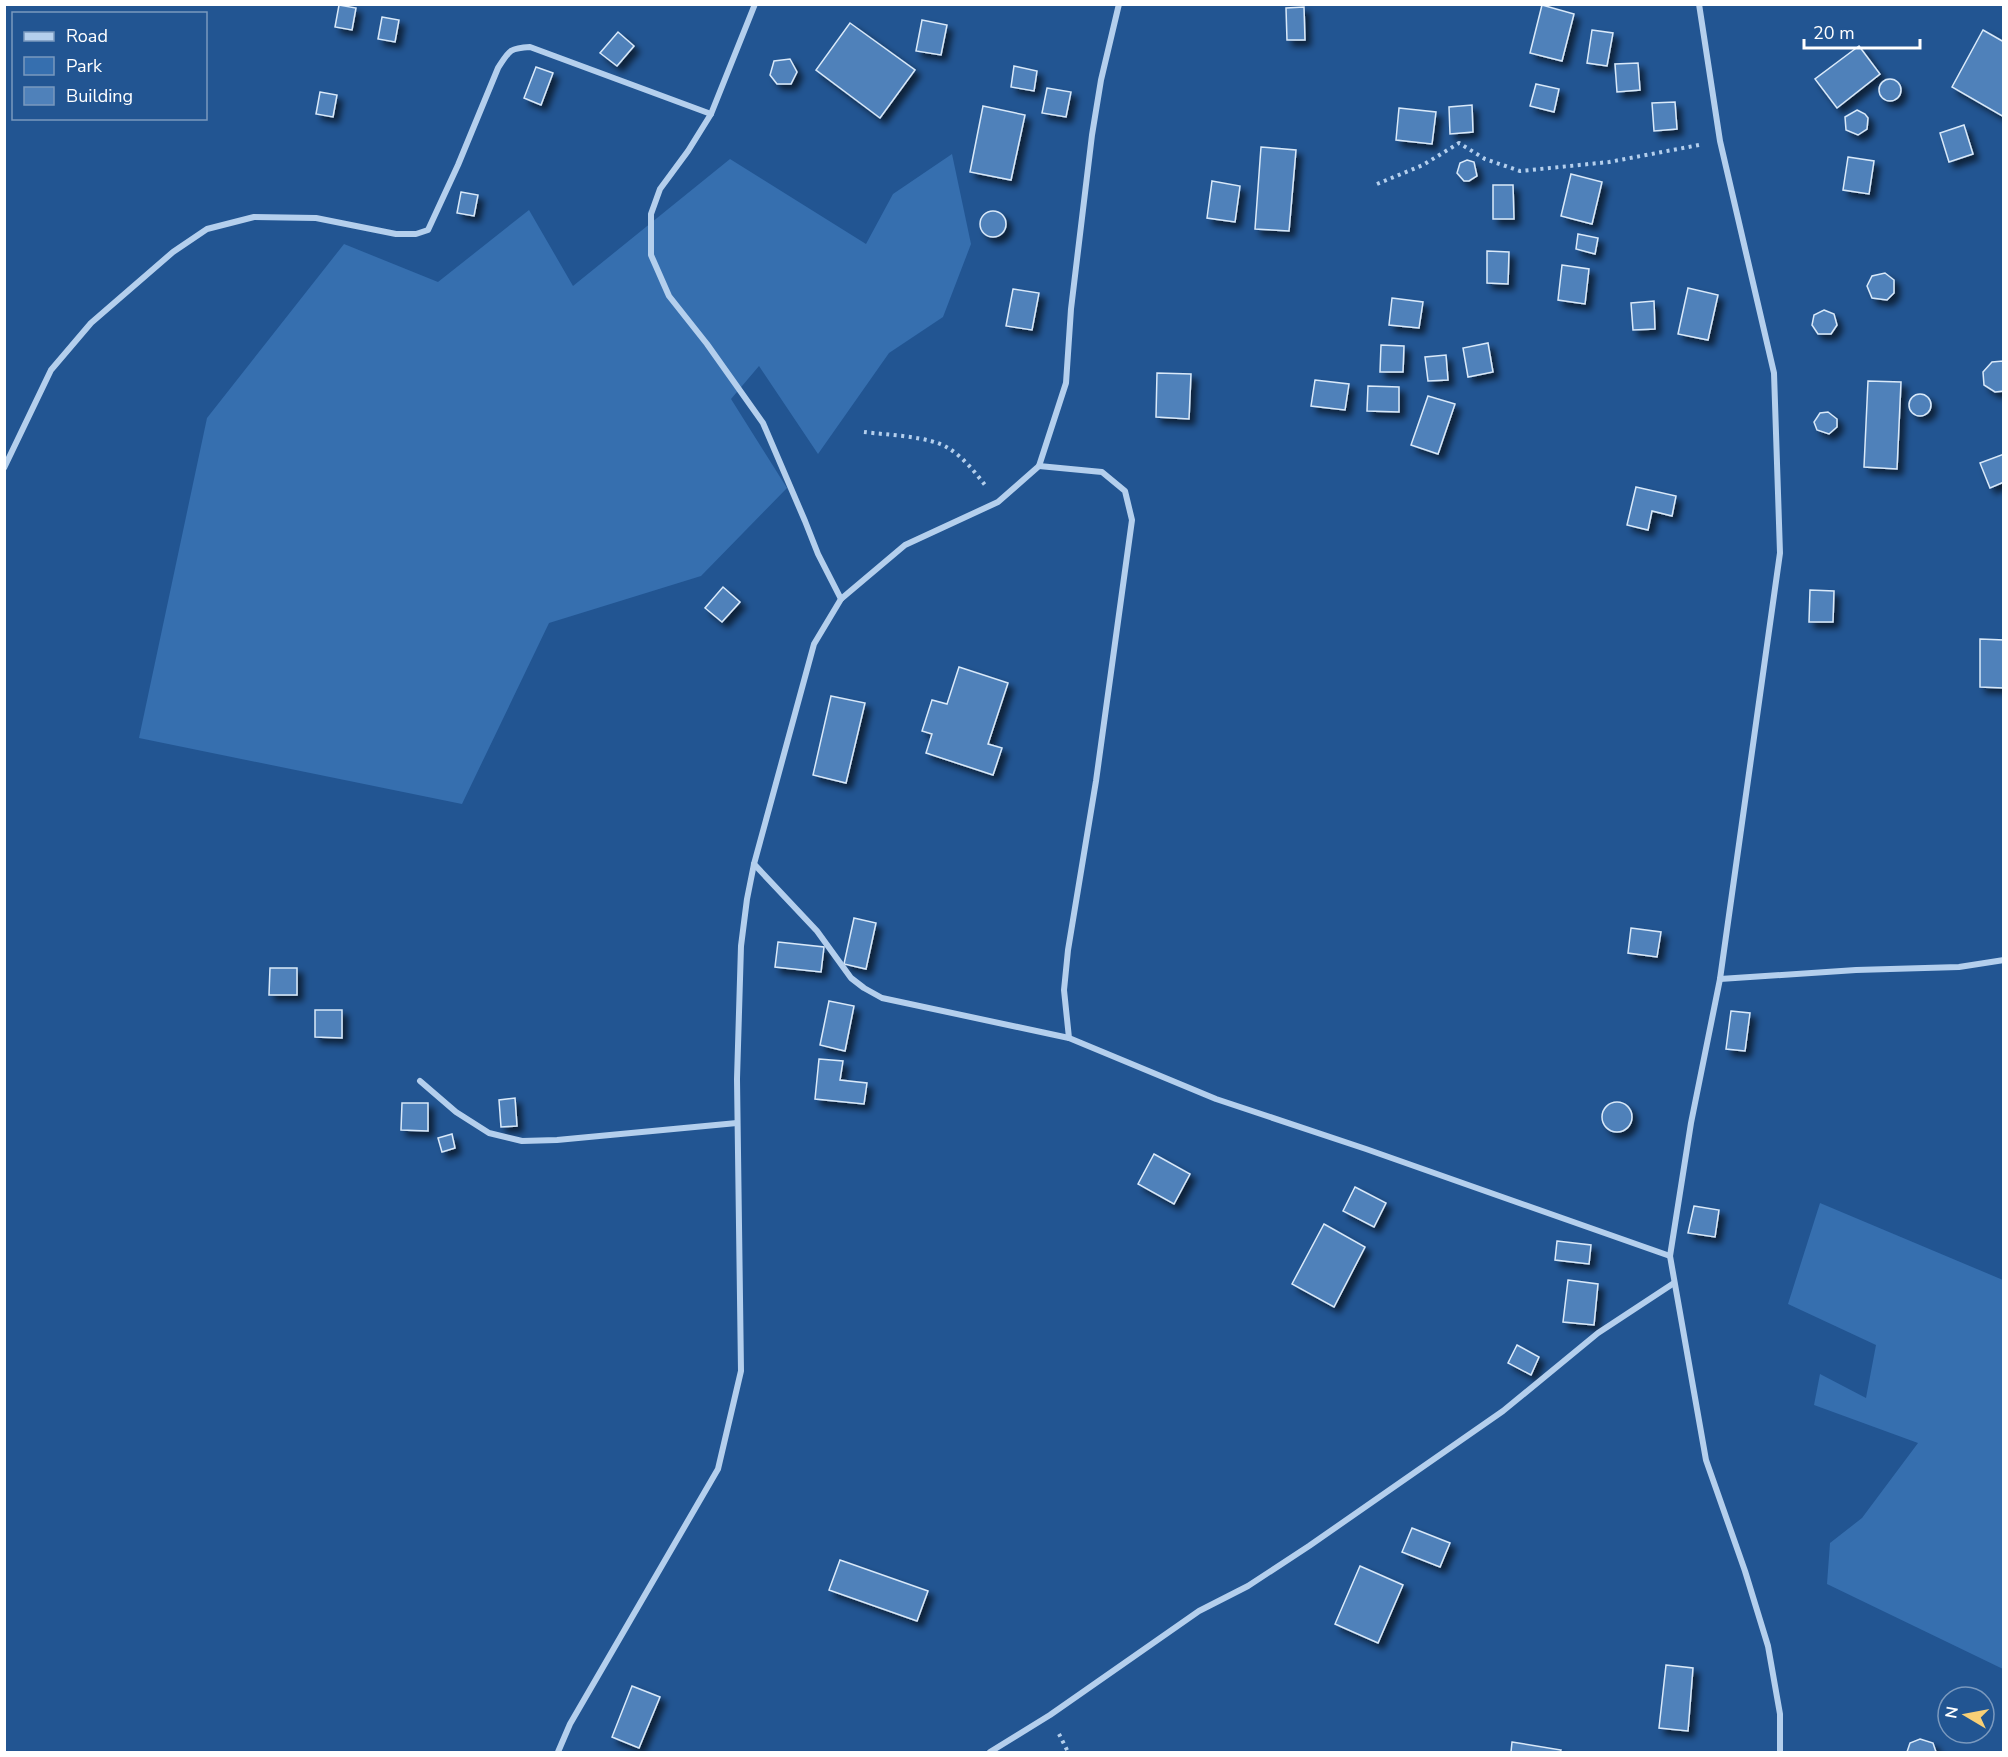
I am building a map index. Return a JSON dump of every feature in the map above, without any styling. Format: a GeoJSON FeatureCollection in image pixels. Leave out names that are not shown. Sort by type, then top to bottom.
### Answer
{"type":"FeatureCollection","features":[{"type":"Feature","properties":{"kind":"street"},"geometry":{"type":"LineString","coordinates":[[755,4],[711,114],[660,189],[651,214],[651,255],[669,296],[707,344],[763,423],[818,554],[841,599]]}},
{"type":"Feature","properties":{"kind":"street"},"geometry":{"type":"LineString","coordinates":[[558,1752],[570,1724],[718,1469],[741,1371],[737,1123],[741,946],[754,864],[814,644],[841,599],[905,546],[998,502],[1039,466],[1066,383],[1071,309],[1089,156],[1101,80],[1119,4]]}},
{"type":"Feature","properties":{"kind":"street"},"geometry":{"type":"LineString","coordinates":[[1699,4],[1720,141],[1774,373],[1780,553],[1720,979],[1691,1123],[1670,1256],[1706,1460],[1745,1571],[1768,1646],[1780,1714],[1780,1752]]}},
{"type":"Feature","properties":{"kind":"street"},"geometry":{"type":"LineString","coordinates":[[4,468],[57,362],[91,323],[173,252],[207,229],[254,217],[316,218],[396,234],[416,234],[428,230],[498,68],[514,48],[530,47],[540,50],[711,114]]}},
{"type":"Feature","properties":{"kind":"street"},"geometry":{"type":"LineString","coordinates":[[1039,466],[1102,472],[1125,491],[1132,520],[1096,781],[1068,950],[1064,990],[1069,1038]]}},
{"type":"Feature","properties":{"kind":"street"},"geometry":{"type":"LineString","coordinates":[[754,864],[817,931],[851,978],[882,998],[1069,1038],[1216,1099],[1670,1256]]}},
{"type":"Feature","properties":{"kind":"street"},"geometry":{"type":"LineString","coordinates":[[1720,979],[1856,970],[1959,967],[2004,960]]}},
{"type":"Feature","properties":{"kind":"street"},"geometry":{"type":"LineString","coordinates":[[420,1081],[456,1112],[489,1133],[522,1141],[557,1140],[737,1123]]}},
{"type":"Feature","properties":{"kind":"street"},"geometry":{"type":"LineString","coordinates":[[990,1752],[1069,1702],[1199,1611],[1248,1586],[1309,1546],[1503,1411],[1598,1333],[1674,1283]]}},
{"type":"Feature","properties":{"kind":"path"},"geometry":{"type":"LineString","coordinates":[[1377,184],[1423,165],[1459,143],[1485,159],[1520,171],[1609,162],[1720,141]]}},
{"type":"Feature","properties":{"kind":"path"},"geometry":{"type":"LineString","coordinates":[[864,432],[920,439],[947,447],[975,472],[998,502]]}},
{"type":"Feature","properties":{"kind":"green space"},"geometry":{"type":"Polygon","coordinates":[[[952,154],[971,244],[943,317],[889,353],[818,454],[759,366],[731,399],[787,488],[701,576],[549,623],[462,804],[139,738],[207,418],[344,244],[438,282],[529,210],[573,286],[730,159],[866,244],[893,194],[952,154]]]}},
{"type":"Feature","properties":{"kind":"green space"},"geometry":{"type":"Polygon","coordinates":[[[1820,1203],[2003,1280],[2003,1669],[1827,1584],[1830,1543],[1862,1518],[1918,1443],[1814,1405],[1820,1374],[1866,1398],[1876,1345],[1788,1304],[1820,1203]]]}},
{"type":"Feature","properties":{"kind":"building"},"geometry":{"type":"Polygon","coordinates":[[[339,5],[356,8],[352,30],[335,27],[339,5]]]}},
{"type":"Feature","properties":{"kind":"building"},"geometry":{"type":"Polygon","coordinates":[[[1542,5],[1574,14],[1562,61],[1530,53],[1542,5]]]}},
{"type":"Feature","properties":{"kind":"building"},"geometry":{"type":"Polygon","coordinates":[[[1304,7],[1305,40],[1287,40],[1286,8],[1304,7]]]}},
{"type":"Feature","properties":{"kind":"building"},"geometry":{"type":"Polygon","coordinates":[[[382,17],[399,20],[395,42],[378,39],[382,17]]]}},
{"type":"Feature","properties":{"kind":"building"},"geometry":{"type":"Polygon","coordinates":[[[922,20],[947,25],[941,55],[916,51],[922,20]]]}},
{"type":"Feature","properties":{"kind":"building"},"geometry":{"type":"Polygon","coordinates":[[[850,23],[915,70],[880,118],[816,70],[850,23]]]}},
{"type":"Feature","properties":{"kind":"building"},"geometry":{"type":"Polygon","coordinates":[[[1592,30],[1613,33],[1607,66],[1587,63],[1592,30]]]}},
{"type":"Feature","properties":{"kind":"building"},"geometry":{"type":"Polygon","coordinates":[[[1983,30],[2004,42],[2004,117],[1952,87],[1983,30]]]}},
{"type":"Feature","properties":{"kind":"building"},"geometry":{"type":"Polygon","coordinates":[[[618,32],[634,46],[617,66],[600,53],[618,32]]]}},
{"type":"Feature","properties":{"kind":"building"},"geometry":{"type":"Polygon","coordinates":[[[1859,46],[1880,74],[1837,108],[1815,79],[1859,46]]]}},
{"type":"Feature","properties":{"kind":"building"},"geometry":{"type":"Polygon","coordinates":[[[790,59],[797,72],[791,84],[777,84],[770,75],[774,61],[790,59]]]}},
{"type":"Feature","properties":{"kind":"building"},"geometry":{"type":"Polygon","coordinates":[[[1638,63],[1640,90],[1617,92],[1615,64],[1638,63]]]}},
{"type":"Feature","properties":{"kind":"building"},"geometry":{"type":"Polygon","coordinates":[[[1014,66],[1037,71],[1034,91],[1011,87],[1014,66]]]}},
{"type":"Feature","properties":{"kind":"building"},"geometry":{"type":"Polygon","coordinates":[[[536,67],[553,73],[541,105],[524,98],[536,67]]]}},
{"type":"Feature","properties":{"kind":"building"},"geometry":{"type":"Polygon","coordinates":[[[1890,79],[1898,82],[1901,90],[1898,98],[1890,101],[1882,98],[1879,90],[1882,82],[1890,79]]]}},
{"type":"Feature","properties":{"kind":"building"},"geometry":{"type":"Polygon","coordinates":[[[1536,84],[1559,89],[1554,112],[1530,106],[1536,84]]]}},
{"type":"Feature","properties":{"kind":"building"},"geometry":{"type":"Polygon","coordinates":[[[1047,88],[1071,92],[1066,117],[1042,113],[1047,88]]]}},
{"type":"Feature","properties":{"kind":"building"},"geometry":{"type":"Polygon","coordinates":[[[320,92],[337,95],[333,117],[316,114],[320,92]]]}},
{"type":"Feature","properties":{"kind":"building"},"geometry":{"type":"Polygon","coordinates":[[[1675,102],[1677,129],[1654,131],[1652,103],[1675,102]]]}},
{"type":"Feature","properties":{"kind":"building"},"geometry":{"type":"Polygon","coordinates":[[[1472,105],[1473,132],[1450,134],[1449,107],[1472,105]]]}},
{"type":"Feature","properties":{"kind":"building"},"geometry":{"type":"Polygon","coordinates":[[[983,106],[1025,115],[1011,180],[970,172],[983,106]]]}},
{"type":"Feature","properties":{"kind":"building"},"geometry":{"type":"Polygon","coordinates":[[[1399,108],[1436,112],[1432,144],[1396,140],[1399,108]]]}},
{"type":"Feature","properties":{"kind":"building"},"geometry":{"type":"Polygon","coordinates":[[[1857,110],[1868,118],[1867,129],[1858,135],[1846,130],[1845,117],[1857,110]]]}},
{"type":"Feature","properties":{"kind":"building"},"geometry":{"type":"Polygon","coordinates":[[[1964,125],[1973,154],[1949,162],[1940,133],[1964,125]]]}},
{"type":"Feature","properties":{"kind":"building"},"geometry":{"type":"Polygon","coordinates":[[[1261,147],[1296,150],[1289,231],[1255,229],[1261,147]]]}},
{"type":"Feature","properties":{"kind":"building"},"geometry":{"type":"Polygon","coordinates":[[[1848,157],[1874,161],[1869,194],[1843,190],[1848,157]]]}},
{"type":"Feature","properties":{"kind":"building"},"geometry":{"type":"Polygon","coordinates":[[[1467,160],[1474,162],[1477,176],[1464,181],[1457,173],[1460,163],[1467,160]]]}},
{"type":"Feature","properties":{"kind":"building"},"geometry":{"type":"Polygon","coordinates":[[[1571,174],[1602,182],[1592,224],[1561,216],[1571,174]]]}},
{"type":"Feature","properties":{"kind":"building"},"geometry":{"type":"Polygon","coordinates":[[[1212,181],[1240,186],[1235,222],[1207,218],[1212,181]]]}},
{"type":"Feature","properties":{"kind":"building"},"geometry":{"type":"Polygon","coordinates":[[[1493,185],[1513,185],[1514,219],[1493,219],[1493,185]]]}},
{"type":"Feature","properties":{"kind":"building"},"geometry":{"type":"Polygon","coordinates":[[[461,192],[478,195],[474,216],[457,213],[461,192]]]}},
{"type":"Feature","properties":{"kind":"building"},"geometry":{"type":"Polygon","coordinates":[[[993,211],[1002,215],[1006,224],[1002,233],[993,237],[984,233],[980,224],[984,215],[993,211]]]}},
{"type":"Feature","properties":{"kind":"building"},"geometry":{"type":"Polygon","coordinates":[[[1578,234],[1598,238],[1595,254],[1576,249],[1578,234]]]}},
{"type":"Feature","properties":{"kind":"building"},"geometry":{"type":"Polygon","coordinates":[[[1487,251],[1509,252],[1508,284],[1487,283],[1487,251]]]}},
{"type":"Feature","properties":{"kind":"building"},"geometry":{"type":"Polygon","coordinates":[[[1562,265],[1589,269],[1585,304],[1558,300],[1562,265]]]}},
{"type":"Feature","properties":{"kind":"building"},"geometry":{"type":"Polygon","coordinates":[[[1885,273],[1894,280],[1894,293],[1887,300],[1872,298],[1867,286],[1872,276],[1885,273]]]}},
{"type":"Feature","properties":{"kind":"building"},"geometry":{"type":"Polygon","coordinates":[[[1688,288],[1718,295],[1708,340],[1678,334],[1688,288]]]}},
{"type":"Feature","properties":{"kind":"building"},"geometry":{"type":"Polygon","coordinates":[[[1013,289],[1039,293],[1032,330],[1006,326],[1013,289]]]}},
{"type":"Feature","properties":{"kind":"building"},"geometry":{"type":"Polygon","coordinates":[[[1392,298],[1423,302],[1419,328],[1389,325],[1392,298]]]}},
{"type":"Feature","properties":{"kind":"building"},"geometry":{"type":"Polygon","coordinates":[[[1654,301],[1655,329],[1633,330],[1631,303],[1654,301]]]}},
{"type":"Feature","properties":{"kind":"building"},"geometry":{"type":"Polygon","coordinates":[[[1824,310],[1834,314],[1837,325],[1831,334],[1818,334],[1812,325],[1814,315],[1824,310]]]}},
{"type":"Feature","properties":{"kind":"building"},"geometry":{"type":"Polygon","coordinates":[[[1488,343],[1493,372],[1468,377],[1463,348],[1488,343]]]}},
{"type":"Feature","properties":{"kind":"building"},"geometry":{"type":"Polygon","coordinates":[[[1381,345],[1404,346],[1403,372],[1380,372],[1381,345]]]}},
{"type":"Feature","properties":{"kind":"building"},"geometry":{"type":"Polygon","coordinates":[[[1446,355],[1448,380],[1428,381],[1425,357],[1446,355]]]}},
{"type":"Feature","properties":{"kind":"building"},"geometry":{"type":"Polygon","coordinates":[[[2003,361],[2004,391],[1995,392],[1984,385],[1983,372],[1992,362],[2003,361]]]}},
{"type":"Feature","properties":{"kind":"building"},"geometry":{"type":"Polygon","coordinates":[[[1157,373],[1191,374],[1189,419],[1156,417],[1157,373]]]}},
{"type":"Feature","properties":{"kind":"building"},"geometry":{"type":"Polygon","coordinates":[[[1315,380],[1349,384],[1345,410],[1311,406],[1315,380]]]}},
{"type":"Feature","properties":{"kind":"building"},"geometry":{"type":"Polygon","coordinates":[[[1868,381],[1901,382],[1897,469],[1864,467],[1868,381]]]}},
{"type":"Feature","properties":{"kind":"building"},"geometry":{"type":"Polygon","coordinates":[[[1368,386],[1399,387],[1399,412],[1367,411],[1368,386]]]}},
{"type":"Feature","properties":{"kind":"building"},"geometry":{"type":"Polygon","coordinates":[[[1920,394],[1928,397],[1931,405],[1928,413],[1920,416],[1912,413],[1909,405],[1912,397],[1920,394]]]}},
{"type":"Feature","properties":{"kind":"building"},"geometry":{"type":"Polygon","coordinates":[[[1428,396],[1455,404],[1438,454],[1411,445],[1428,396]]]}},
{"type":"Feature","properties":{"kind":"building"},"geometry":{"type":"Polygon","coordinates":[[[1828,412],[1837,419],[1837,427],[1829,434],[1817,430],[1814,422],[1820,413],[1828,412]]]}},
{"type":"Feature","properties":{"kind":"building"},"geometry":{"type":"Polygon","coordinates":[[[2004,454],[2004,482],[1990,488],[1980,463],[2004,454]]]}},
{"type":"Feature","properties":{"kind":"building"},"geometry":{"type":"Polygon","coordinates":[[[1636,487],[1676,496],[1672,516],[1652,511],[1648,530],[1627,525],[1636,487]]]}},
{"type":"Feature","properties":{"kind":"building"},"geometry":{"type":"Polygon","coordinates":[[[723,587],[740,602],[722,622],[705,608],[723,587]]]}},
{"type":"Feature","properties":{"kind":"building"},"geometry":{"type":"Polygon","coordinates":[[[1810,590],[1834,591],[1833,622],[1809,622],[1810,590]]]}},
{"type":"Feature","properties":{"kind":"building"},"geometry":{"type":"Polygon","coordinates":[[[1980,639],[2004,640],[2004,688],[1980,687],[1980,639]]]}},
{"type":"Feature","properties":{"kind":"building"},"geometry":{"type":"Polygon","coordinates":[[[959,667],[1008,683],[988,744],[1002,748],[993,775],[926,753],[932,734],[922,731],[932,700],[947,704],[959,667]]]}},
{"type":"Feature","properties":{"kind":"building"},"geometry":{"type":"Polygon","coordinates":[[[831,696],[865,703],[846,783],[813,775],[831,696]]]}},
{"type":"Feature","properties":{"kind":"building"},"geometry":{"type":"Polygon","coordinates":[[[854,918],[876,923],[866,969],[844,964],[854,918]]]}},
{"type":"Feature","properties":{"kind":"building"},"geometry":{"type":"Polygon","coordinates":[[[1631,928],[1661,932],[1657,957],[1628,953],[1631,928]]]}},
{"type":"Feature","properties":{"kind":"building"},"geometry":{"type":"Polygon","coordinates":[[[778,942],[824,947],[821,972],[775,967],[778,942]]]}},
{"type":"Feature","properties":{"kind":"building"},"geometry":{"type":"Polygon","coordinates":[[[270,968],[297,968],[297,995],[269,995],[270,968]]]}},
{"type":"Feature","properties":{"kind":"building"},"geometry":{"type":"Polygon","coordinates":[[[829,1001],[854,1006],[845,1051],[820,1045],[829,1001]]]}},
{"type":"Feature","properties":{"kind":"building"},"geometry":{"type":"Polygon","coordinates":[[[315,1010],[342,1010],[342,1038],[315,1037],[315,1010]]]}},
{"type":"Feature","properties":{"kind":"building"},"geometry":{"type":"Polygon","coordinates":[[[1731,1011],[1750,1013],[1745,1051],[1726,1049],[1731,1011]]]}},
{"type":"Feature","properties":{"kind":"building"},"geometry":{"type":"Polygon","coordinates":[[[819,1059],[843,1061],[840,1080],[867,1083],[864,1104],[815,1099],[819,1059]]]}},
{"type":"Feature","properties":{"kind":"building"},"geometry":{"type":"Polygon","coordinates":[[[515,1098],[517,1126],[501,1127],[499,1100],[515,1098]]]}},
{"type":"Feature","properties":{"kind":"building"},"geometry":{"type":"Polygon","coordinates":[[[1617,1102],[1628,1106],[1632,1117],[1628,1128],[1617,1132],[1606,1128],[1602,1117],[1606,1106],[1617,1102]]]}},
{"type":"Feature","properties":{"kind":"building"},"geometry":{"type":"Polygon","coordinates":[[[402,1103],[428,1103],[428,1131],[401,1130],[402,1103]]]}},
{"type":"Feature","properties":{"kind":"building"},"geometry":{"type":"Polygon","coordinates":[[[452,1134],[455,1148],[442,1152],[438,1138],[452,1134]]]}},
{"type":"Feature","properties":{"kind":"building"},"geometry":{"type":"Polygon","coordinates":[[[1154,1154],[1190,1174],[1174,1204],[1138,1184],[1154,1154]]]}},
{"type":"Feature","properties":{"kind":"building"},"geometry":{"type":"Polygon","coordinates":[[[1355,1187],[1386,1203],[1374,1227],[1343,1211],[1355,1187]]]}},
{"type":"Feature","properties":{"kind":"building"},"geometry":{"type":"Polygon","coordinates":[[[1694,1206],[1719,1210],[1715,1237],[1688,1233],[1694,1206]]]}},
{"type":"Feature","properties":{"kind":"building"},"geometry":{"type":"Polygon","coordinates":[[[1324,1224],[1365,1247],[1334,1307],[1292,1284],[1324,1224]]]}},
{"type":"Feature","properties":{"kind":"building"},"geometry":{"type":"Polygon","coordinates":[[[1557,1241],[1591,1245],[1589,1264],[1555,1260],[1557,1241]]]}},
{"type":"Feature","properties":{"kind":"building"},"geometry":{"type":"Polygon","coordinates":[[[1568,1280],[1598,1284],[1594,1325],[1563,1322],[1568,1280]]]}},
{"type":"Feature","properties":{"kind":"building"},"geometry":{"type":"Polygon","coordinates":[[[1517,1345],[1539,1357],[1531,1375],[1508,1363],[1517,1345]]]}},
{"type":"Feature","properties":{"kind":"building"},"geometry":{"type":"Polygon","coordinates":[[[1412,1528],[1450,1543],[1440,1567],[1402,1552],[1412,1528]]]}},
{"type":"Feature","properties":{"kind":"building"},"geometry":{"type":"Polygon","coordinates":[[[840,1560],[928,1591],[917,1621],[829,1590],[840,1560]]]}},
{"type":"Feature","properties":{"kind":"building"},"geometry":{"type":"Polygon","coordinates":[[[1360,1566],[1403,1585],[1378,1643],[1335,1624],[1360,1566]]]}},
{"type":"Feature","properties":{"kind":"building"},"geometry":{"type":"Polygon","coordinates":[[[1666,1665],[1693,1668],[1688,1731],[1659,1728],[1666,1665]]]}},
{"type":"Feature","properties":{"kind":"building"},"geometry":{"type":"Polygon","coordinates":[[[632,1686],[660,1697],[639,1748],[612,1737],[632,1686]]]}},
{"type":"Feature","properties":{"kind":"building"},"geometry":{"type":"Polygon","coordinates":[[[1920,1739],[1933,1743],[1936,1752],[1907,1752],[1910,1743],[1920,1739]]]}},
{"type":"Feature","properties":{"kind":"building"},"geometry":{"type":"Polygon","coordinates":[[[1512,1742],[1561,1750],[1560,1752],[1511,1752],[1512,1742]]]}}]}
